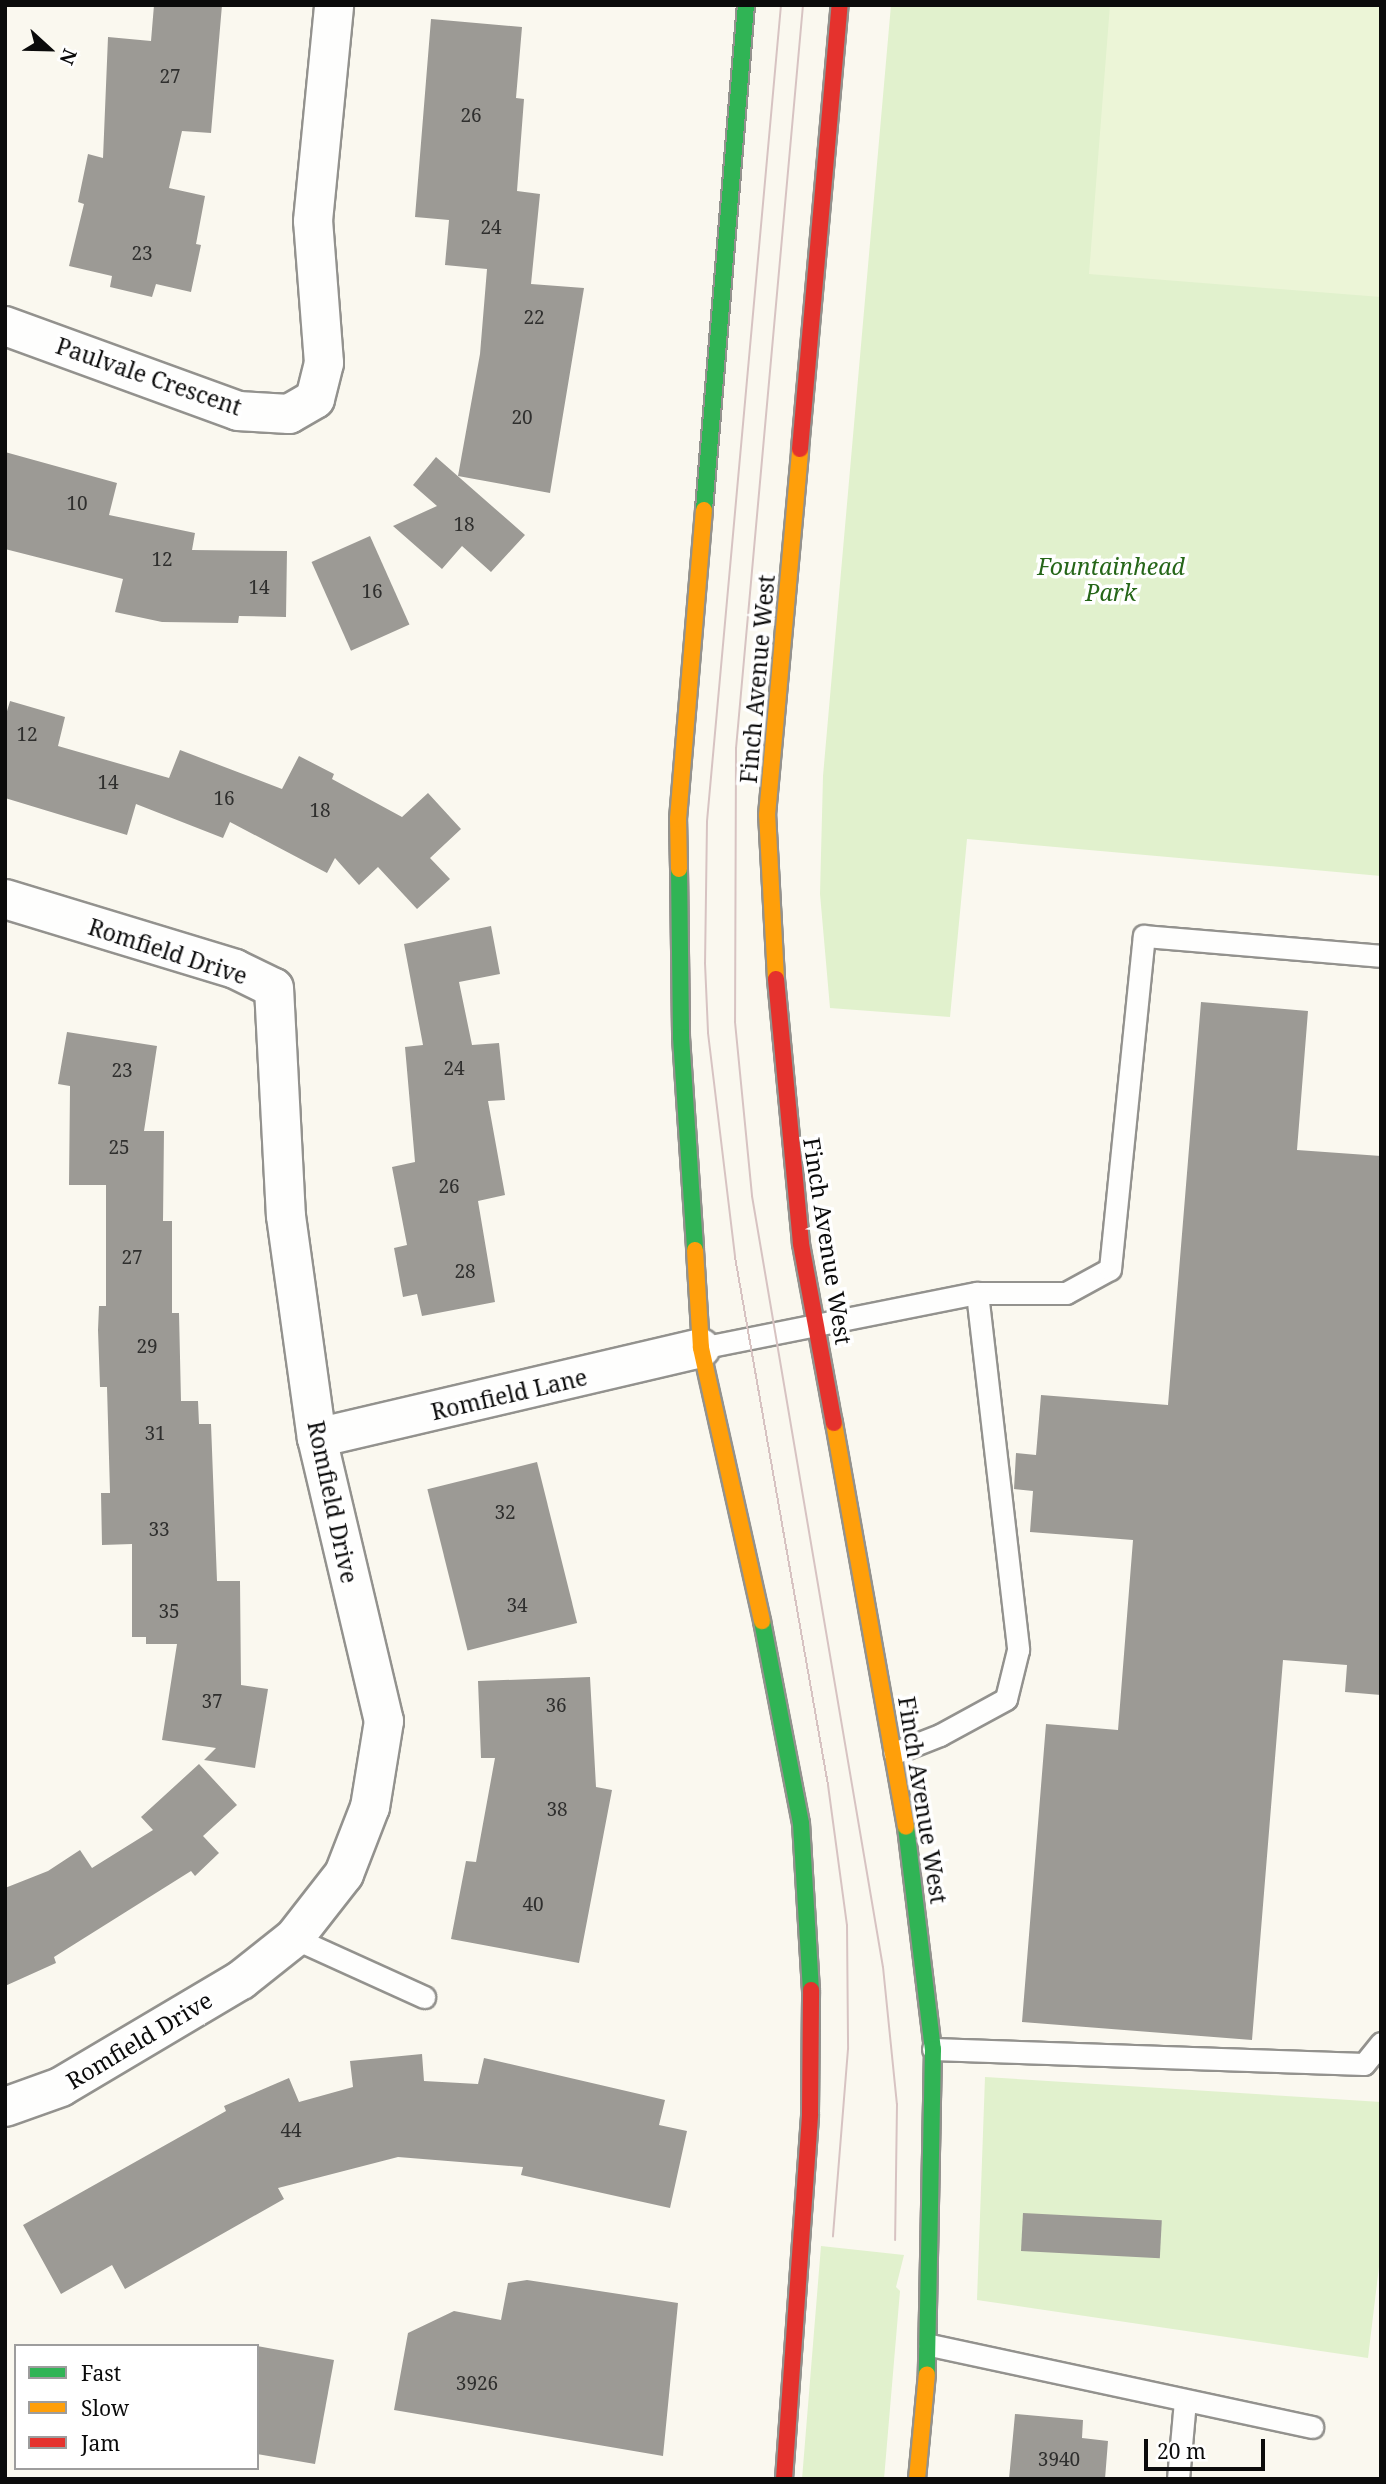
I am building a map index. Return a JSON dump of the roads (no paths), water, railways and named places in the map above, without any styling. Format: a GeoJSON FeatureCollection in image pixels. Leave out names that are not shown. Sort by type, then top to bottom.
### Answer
{"type":"FeatureCollection","features":[{"type":"Feature","properties":{"kind":"main road"},"geometry":{"type":"LineString","coordinates":[[746,5],[678,819],[681,1037],[701,1348],[796,1797],[811,1936],[810,2115],[783,2479]]}},
{"type":"Feature","properties":{"kind":"main road","name":"Finch Avenue West"},"geometry":{"type":"LineString","coordinates":[[840,5],[767,815],[781,1066],[801,1244],[894,1753],[917,1899],[933,2049],[930,2345],[917,2479]]}},
{"type":"Feature","properties":{"kind":"street","name":"Paulvale Crescent"},"geometry":{"type":"LineString","coordinates":[[5,326],[238,411],[289,414],[315,399],[324,363],[313,221],[334,5]]}},
{"type":"Feature","properties":{"kind":"street","name":"Romfield Drive"},"geometry":{"type":"LineString","coordinates":[[5,899],[235,969],[274,988],[286,1216],[317,1438],[384,1721],[370,1807],[344,1874],[294,1938],[241,1980],[61,2087],[5,2107]]}},
{"type":"Feature","properties":{"kind":"street","name":"Romfield Lane"},"geometry":{"type":"LineString","coordinates":[[317,1438],[701,1348]]}},
{"type":"Feature","properties":{"kind":"lane"},"geometry":{"type":"LineString","coordinates":[[701,1348],[976,1293],[1066,1293],[1110,1269],[1144,936],[1381,956]]}},
{"type":"Feature","properties":{"kind":"lane"},"geometry":{"type":"LineString","coordinates":[[894,1753],[940,1735],[1006,1699],[1018,1650],[976,1293]]}},
{"type":"Feature","properties":{"kind":"lane"},"geometry":{"type":"LineString","coordinates":[[294,1938],[424,1997]]}},
{"type":"Feature","properties":{"kind":"lane"},"geometry":{"type":"LineString","coordinates":[[933,2049],[1364,2064],[1381,2043]]}},
{"type":"Feature","properties":{"kind":"lane"},"geometry":{"type":"LineString","coordinates":[[930,2345],[1312,2427]]}},
{"type":"Feature","properties":{"kind":"lane"},"geometry":{"type":"LineString","coordinates":[[1178,2479],[1185,2401]]}},
{"type":"Feature","properties":{"kind":"tram line"},"geometry":{"type":"LineString","coordinates":[[781,5],[707,822],[705,963],[708,1033],[735,1257],[828,1785],[847,1925],[848,2049],[833,2236]]}},
{"type":"Feature","properties":{"kind":"tram line"},"geometry":{"type":"LineString","coordinates":[[803,5],[736,748],[735,1022],[752,1196],[883,1967],[897,2104],[895,2240]]}},
{"type":"Feature","properties":{"kind":"park label","name":"Fountainhead Park"},"geometry":{"type":"Point","coordinates":[1111,579]}}]}
